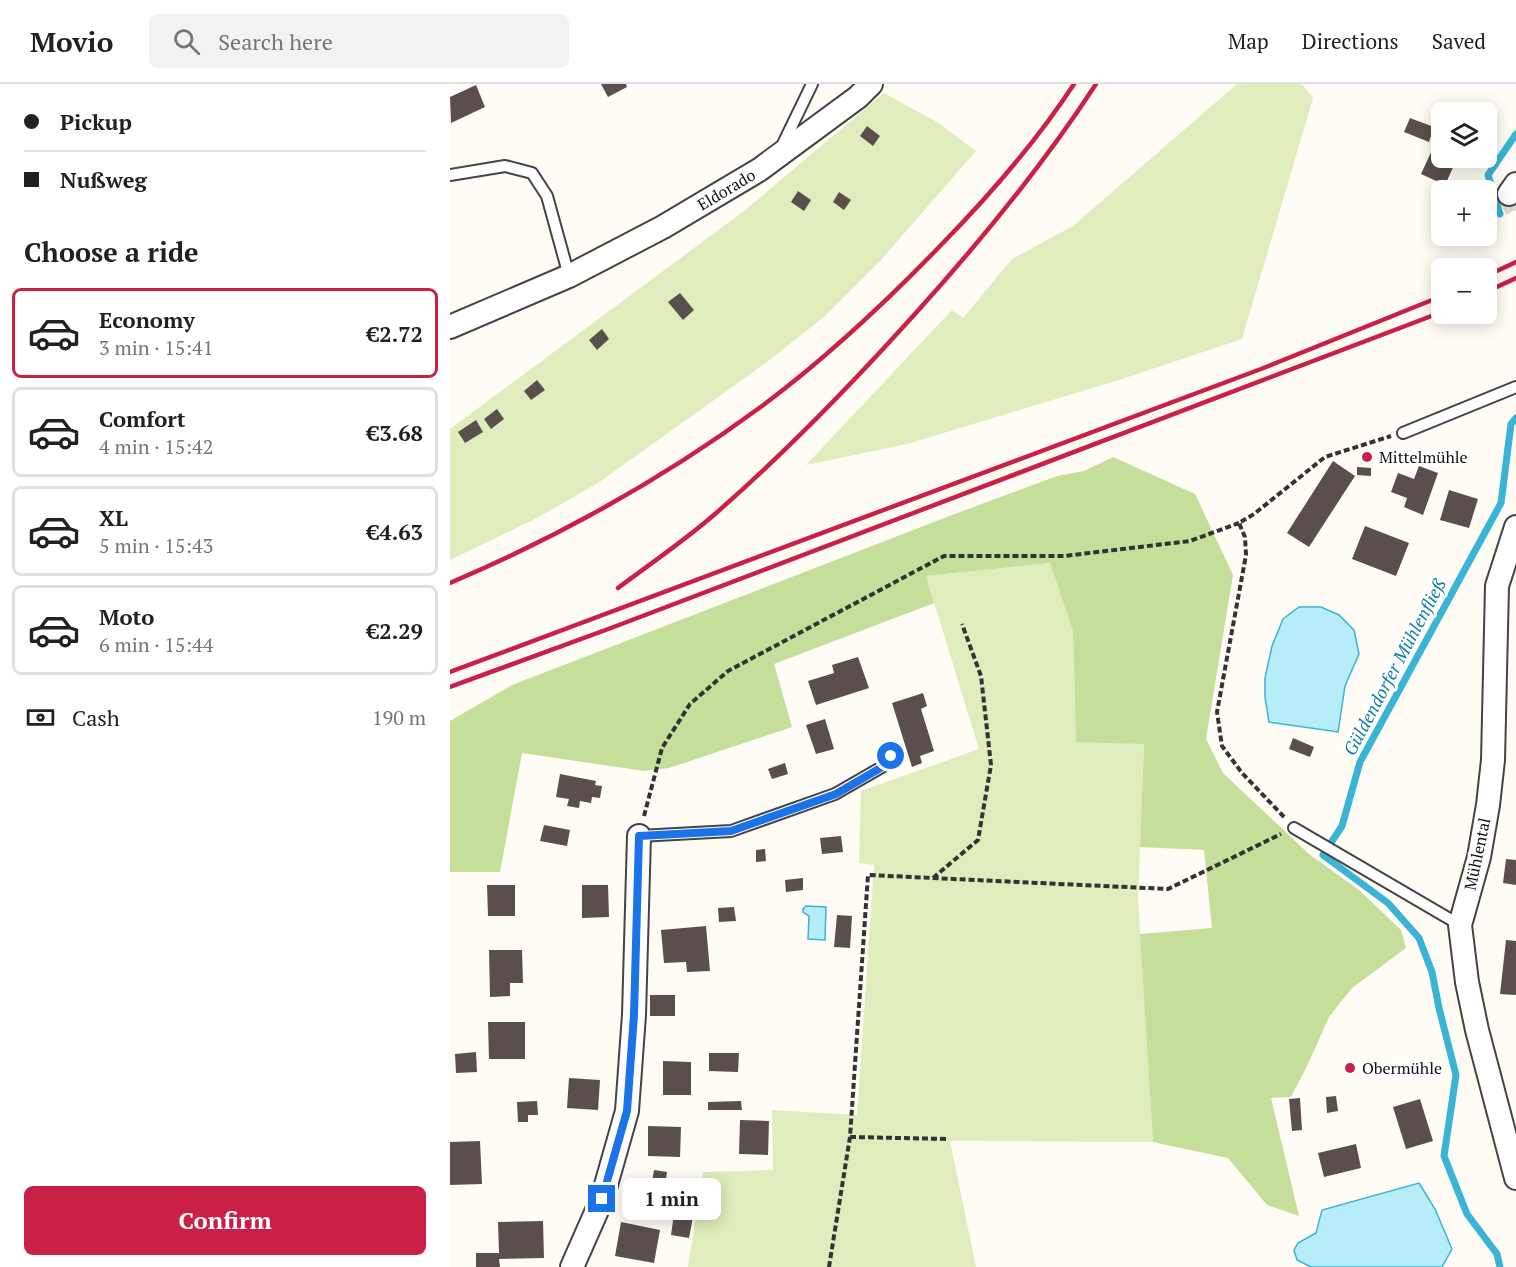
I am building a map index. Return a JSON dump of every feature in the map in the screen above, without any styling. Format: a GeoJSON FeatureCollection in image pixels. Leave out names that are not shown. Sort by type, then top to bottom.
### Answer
{"type":"FeatureCollection","features":[{"type":"Feature","properties":{"kind":"street","name":"Eldorado"},"geometry":{"type":"LineString","coordinates":[[450,327],[569,276],[663,227],[777,157],[858,97],[871,84]]}},
{"type":"Feature","properties":{"kind":"street","name":"Mühlental"},"geometry":{"type":"LineString","coordinates":[[1516,527],[1497,586],[1493,760],[1488,805],[1479,857],[1460,925],[1467,982],[1477,1030],[1516,1178]]}},
{"type":"Feature","properties":{"kind":"street"},"geometry":{"type":"LineString","coordinates":[[572,1267],[602,1199],[627,1111],[634,1015],[639,836]]}},
{"type":"Feature","properties":{"kind":"lane"},"geometry":{"type":"LineString","coordinates":[[777,157],[812,84]]}},
{"type":"Feature","properties":{"kind":"lane"},"geometry":{"type":"LineString","coordinates":[[450,175],[505,166],[532,173],[547,196],[569,276]]}},
{"type":"Feature","properties":{"kind":"lane"},"geometry":{"type":"LineString","coordinates":[[1403,432],[1516,387]]}},
{"type":"Feature","properties":{"kind":"lane"},"geometry":{"type":"LineString","coordinates":[[639,836],[731,831],[836,794],[889,763],[891,756]]}},
{"type":"Feature","properties":{"kind":"lane"},"geometry":{"type":"LineString","coordinates":[[1294,828],[1460,925]]}},
{"type":"Feature","properties":{"kind":"path"},"geometry":{"type":"LineString","coordinates":[[639,836],[662,748],[690,704],[728,671],[944,556],[1064,556],[1190,541],[1239,523],[1254,514],[1324,457],[1403,432]]}},
{"type":"Feature","properties":{"kind":"path"},"geometry":{"type":"LineString","coordinates":[[829,1267],[850,1137],[868,875],[1168,889],[1294,828],[1242,773],[1222,746],[1220,735],[1216,712],[1246,555],[1245,537],[1239,523]]}},
{"type":"Feature","properties":{"kind":"path"},"geometry":{"type":"LineString","coordinates":[[933,879],[978,840],[991,765],[981,676],[962,624]]}},
{"type":"Feature","properties":{"kind":"path"},"geometry":{"type":"LineString","coordinates":[[850,1137],[947,1139]]}},
{"type":"Feature","properties":{"kind":"green space"},"geometry":{"type":"Polygon","coordinates":[[[1237,84],[1302,84],[1313,98],[1242,339],[1119,380],[907,444],[806,465],[952,310],[963,318],[1012,259],[1073,226],[1237,84]]]}},
{"type":"Feature","properties":{"kind":"green space"},"geometry":{"type":"Polygon","coordinates":[[[884,93],[937,122],[976,151],[881,260],[825,316],[767,362],[598,483],[537,518],[450,560],[450,429],[744,211],[884,93]]]}},
{"type":"Feature","properties":{"kind":"green space"},"geometry":{"type":"Polygon","coordinates":[[[1113,457],[1195,494],[1233,575],[1206,739],[1223,773],[1309,854],[1359,890],[1401,930],[1406,948],[1352,988],[1329,1017],[1291,1097],[1271,1098],[1299,1216],[1267,1205],[1228,1158],[1153,1142],[1140,934],[1212,928],[1204,850],[1140,847],[1144,744],[1076,742],[1073,631],[1050,563],[926,576],[934,603],[774,664],[792,727],[669,768],[644,771],[522,753],[500,872],[450,872],[450,721],[512,685],[952,515],[1057,476],[1084,471],[1113,457]]]}},
{"type":"Feature","properties":{"kind":"green space"},"geometry":{"type":"Polygon","coordinates":[[[1050,563],[1073,631],[1076,742],[1144,743],[1138,899],[1153,1142],[950,1141],[976,1267],[688,1267],[703,1172],[773,1170],[772,1110],[857,1115],[874,865],[859,863],[861,791],[979,749],[926,576],[1050,563]]]}},
{"type":"Feature","properties":{"kind":"water"},"geometry":{"type":"Polygon","coordinates":[[[1299,607],[1321,607],[1339,615],[1354,630],[1359,654],[1345,686],[1338,732],[1269,722],[1265,678],[1272,646],[1283,619],[1299,607]]]}},
{"type":"Feature","properties":{"kind":"water"},"geometry":{"type":"Polygon","coordinates":[[[806,906],[826,907],[825,940],[808,939],[809,916],[803,912],[806,906]]]}},
{"type":"Feature","properties":{"kind":"water"},"geometry":{"type":"Polygon","coordinates":[[[1419,1183],[1435,1209],[1452,1249],[1442,1267],[1311,1267],[1297,1260],[1294,1250],[1298,1243],[1316,1233],[1322,1210],[1419,1183]]]}},
{"type":"Feature","properties":{"kind":"building"},"geometry":{"type":"Polygon","coordinates":[[[601,84],[626,84],[627,87],[608,97],[601,84]]]}},
{"type":"Feature","properties":{"kind":"building"},"geometry":{"type":"Polygon","coordinates":[[[476,85],[485,107],[451,123],[450,97],[476,85]]]}},
{"type":"Feature","properties":{"kind":"building"},"geometry":{"type":"Polygon","coordinates":[[[1410,118],[1431,126],[1429,142],[1404,132],[1410,118]]]}},
{"type":"Feature","properties":{"kind":"building"},"geometry":{"type":"Polygon","coordinates":[[[867,126],[880,136],[873,146],[860,136],[867,126]]]}},
{"type":"Feature","properties":{"kind":"building"},"geometry":{"type":"Polygon","coordinates":[[[1431,152],[1431,168],[1453,168],[1447,180],[1434,180],[1421,174],[1431,152]]]}},
{"type":"Feature","properties":{"kind":"building"},"geometry":{"type":"Polygon","coordinates":[[[798,191],[811,200],[804,211],[791,202],[798,191]]]}},
{"type":"Feature","properties":{"kind":"building"},"geometry":{"type":"Polygon","coordinates":[[[839,192],[851,200],[844,210],[833,202],[839,192]]]}},
{"type":"Feature","properties":{"kind":"building"},"geometry":{"type":"Polygon","coordinates":[[[680,293],[694,310],[683,320],[668,302],[680,293]]]}},
{"type":"Feature","properties":{"kind":"building"},"geometry":{"type":"Polygon","coordinates":[[[602,329],[609,339],[597,350],[589,340],[602,329]]]}},
{"type":"Feature","properties":{"kind":"building"},"geometry":{"type":"Polygon","coordinates":[[[537,380],[545,390],[531,400],[524,391],[537,380]]]}},
{"type":"Feature","properties":{"kind":"building"},"geometry":{"type":"Polygon","coordinates":[[[497,409],[504,419],[491,429],[484,419],[497,409]]]}},
{"type":"Feature","properties":{"kind":"building"},"geometry":{"type":"Polygon","coordinates":[[[476,420],[483,432],[465,443],[458,432],[476,420]]]}},
{"type":"Feature","properties":{"kind":"building"},"geometry":{"type":"Polygon","coordinates":[[[1333,461],[1355,476],[1309,547],[1287,533],[1333,461]]]}},
{"type":"Feature","properties":{"kind":"building"},"geometry":{"type":"Polygon","coordinates":[[[1419,466],[1438,473],[1423,515],[1404,507],[1407,498],[1391,492],[1398,473],[1414,479],[1419,466]]]}},
{"type":"Feature","properties":{"kind":"building"},"geometry":{"type":"Polygon","coordinates":[[[1357,467],[1371,468],[1371,476],[1357,475],[1357,467]]]}},
{"type":"Feature","properties":{"kind":"building"},"geometry":{"type":"Polygon","coordinates":[[[1449,490],[1478,499],[1469,528],[1440,520],[1449,490]]]}},
{"type":"Feature","properties":{"kind":"building"},"geometry":{"type":"Polygon","coordinates":[[[1365,526],[1409,543],[1396,576],[1352,559],[1365,526]]]}},
{"type":"Feature","properties":{"kind":"building"},"geometry":{"type":"Polygon","coordinates":[[[858,657],[869,688],[816,705],[808,681],[834,673],[832,665],[858,657]]]}},
{"type":"Feature","properties":{"kind":"building"},"geometry":{"type":"Polygon","coordinates":[[[923,693],[927,706],[921,709],[934,751],[920,756],[922,763],[912,767],[892,703],[923,693]]]}},
{"type":"Feature","properties":{"kind":"building"},"geometry":{"type":"Polygon","coordinates":[[[825,719],[834,749],[816,754],[806,725],[825,719]]]}},
{"type":"Feature","properties":{"kind":"building"},"geometry":{"type":"Polygon","coordinates":[[[1293,738],[1314,747],[1310,757],[1289,749],[1293,738]]]}},
{"type":"Feature","properties":{"kind":"building"},"geometry":{"type":"Polygon","coordinates":[[[785,763],[788,774],[772,779],[768,769],[785,763]]]}},
{"type":"Feature","properties":{"kind":"building"},"geometry":{"type":"Polygon","coordinates":[[[560,774],[596,781],[595,785],[602,786],[600,798],[592,797],[591,803],[580,801],[579,808],[567,806],[569,799],[556,797],[560,774]]]}},
{"type":"Feature","properties":{"kind":"building"},"geometry":{"type":"Polygon","coordinates":[[[544,825],[570,830],[567,846],[540,841],[544,825]]]}},
{"type":"Feature","properties":{"kind":"building"},"geometry":{"type":"Polygon","coordinates":[[[841,836],[843,852],[822,854],[820,838],[841,836]]]}},
{"type":"Feature","properties":{"kind":"building"},"geometry":{"type":"Polygon","coordinates":[[[765,849],[766,861],[756,862],[756,850],[765,849]]]}},
{"type":"Feature","properties":{"kind":"building"},"geometry":{"type":"Polygon","coordinates":[[[1506,859],[1516,860],[1516,885],[1503,883],[1506,859]]]}},
{"type":"Feature","properties":{"kind":"building"},"geometry":{"type":"Polygon","coordinates":[[[803,878],[803,890],[786,892],[785,880],[803,878]]]}},
{"type":"Feature","properties":{"kind":"building"},"geometry":{"type":"Polygon","coordinates":[[[487,885],[515,885],[515,916],[488,916],[487,885]]]}},
{"type":"Feature","properties":{"kind":"building"},"geometry":{"type":"Polygon","coordinates":[[[582,885],[608,885],[609,917],[582,918],[582,885]]]}},
{"type":"Feature","properties":{"kind":"building"},"geometry":{"type":"Polygon","coordinates":[[[734,907],[736,921],[719,922],[718,908],[734,907]]]}},
{"type":"Feature","properties":{"kind":"building"},"geometry":{"type":"Polygon","coordinates":[[[837,915],[852,916],[850,948],[834,947],[837,915]]]}},
{"type":"Feature","properties":{"kind":"building"},"geometry":{"type":"Polygon","coordinates":[[[706,926],[710,971],[687,972],[686,962],[664,963],[661,930],[706,926]]]}},
{"type":"Feature","properties":{"kind":"building"},"geometry":{"type":"Polygon","coordinates":[[[1506,940],[1516,941],[1516,995],[1500,994],[1506,940]]]}},
{"type":"Feature","properties":{"kind":"building"},"geometry":{"type":"Polygon","coordinates":[[[489,950],[522,950],[523,983],[510,983],[510,996],[490,997],[489,950]]]}},
{"type":"Feature","properties":{"kind":"building"},"geometry":{"type":"Polygon","coordinates":[[[650,995],[675,995],[675,1016],[650,1016],[650,995]]]}},
{"type":"Feature","properties":{"kind":"building"},"geometry":{"type":"Polygon","coordinates":[[[488,1022],[525,1022],[525,1059],[489,1059],[488,1022]]]}},
{"type":"Feature","properties":{"kind":"building"},"geometry":{"type":"Polygon","coordinates":[[[476,1052],[477,1072],[456,1073],[455,1054],[476,1052]]]}},
{"type":"Feature","properties":{"kind":"building"},"geometry":{"type":"Polygon","coordinates":[[[709,1053],[739,1053],[738,1072],[709,1071],[709,1053]]]}},
{"type":"Feature","properties":{"kind":"building"},"geometry":{"type":"Polygon","coordinates":[[[663,1061],[691,1062],[691,1095],[663,1095],[663,1061]]]}},
{"type":"Feature","properties":{"kind":"building"},"geometry":{"type":"Polygon","coordinates":[[[569,1078],[600,1080],[598,1110],[567,1108],[569,1078]]]}},
{"type":"Feature","properties":{"kind":"building"},"geometry":{"type":"Polygon","coordinates":[[[1336,1096],[1338,1111],[1327,1113],[1326,1097],[1336,1096]]]}},
{"type":"Feature","properties":{"kind":"building"},"geometry":{"type":"Polygon","coordinates":[[[1300,1098],[1302,1130],[1292,1131],[1289,1099],[1300,1098]]]}},
{"type":"Feature","properties":{"kind":"building"},"geometry":{"type":"Polygon","coordinates":[[[1420,1099],[1433,1141],[1406,1149],[1393,1107],[1420,1099]]]}},
{"type":"Feature","properties":{"kind":"building"},"geometry":{"type":"Polygon","coordinates":[[[537,1101],[538,1115],[528,1115],[528,1122],[518,1122],[517,1102],[537,1101]]]}},
{"type":"Feature","properties":{"kind":"building"},"geometry":{"type":"Polygon","coordinates":[[[741,1101],[742,1110],[708,1110],[708,1102],[741,1101]]]}},
{"type":"Feature","properties":{"kind":"building"},"geometry":{"type":"Polygon","coordinates":[[[740,1120],[769,1121],[768,1155],[739,1154],[740,1120]]]}},
{"type":"Feature","properties":{"kind":"building"},"geometry":{"type":"Polygon","coordinates":[[[648,1126],[681,1127],[680,1157],[648,1156],[648,1126]]]}},
{"type":"Feature","properties":{"kind":"building"},"geometry":{"type":"Polygon","coordinates":[[[480,1141],[482,1184],[450,1185],[450,1142],[480,1141]]]}},
{"type":"Feature","properties":{"kind":"building"},"geometry":{"type":"Polygon","coordinates":[[[1356,1144],[1361,1168],[1324,1177],[1318,1153],[1356,1144]]]}},
{"type":"Feature","properties":{"kind":"building"},"geometry":{"type":"Polygon","coordinates":[[[654,1170],[667,1172],[665,1185],[652,1182],[654,1170]]]}},
{"type":"Feature","properties":{"kind":"building"},"geometry":{"type":"Polygon","coordinates":[[[674,1214],[693,1217],[689,1238],[671,1235],[674,1214]]]}},
{"type":"Feature","properties":{"kind":"building"},"geometry":{"type":"Polygon","coordinates":[[[543,1221],[544,1258],[499,1259],[500,1267],[476,1267],[476,1253],[499,1253],[498,1222],[543,1221]]]}},
{"type":"Feature","properties":{"kind":"building"},"geometry":{"type":"Polygon","coordinates":[[[621,1222],[660,1230],[654,1263],[615,1256],[621,1222]]]}},
{"type":"Feature","properties":{"kind":"waterway","name":"Güldendorfer Mühlenfließ"},"geometry":{"type":"LineString","coordinates":[[1500,214],[1488,175],[1516,134]]}},
{"type":"Feature","properties":{"kind":"waterway","name":"Güldendorfer Mühlenfließ"},"geometry":{"type":"LineString","coordinates":[[1500,1267],[1497,1254],[1467,1214],[1444,1156],[1456,1075],[1432,972],[1419,938],[1388,903],[1323,855],[1342,826],[1360,762],[1501,503],[1511,424],[1516,418]]}},
{"type":"Feature","properties":{"kind":"tunnel"},"geometry":{"type":"LineString","coordinates":[[1509,194],[1516,210]]}},
{"type":"Feature","properties":{"kind":"railway"},"geometry":{"type":"LineString","coordinates":[[450,583],[532,546],[611,504],[726,432],[786,388],[877,309],[959,226],[1028,148],[1074,84]]}},
{"type":"Feature","properties":{"kind":"railway"},"geometry":{"type":"LineString","coordinates":[[618,588],[679,543],[741,491],[793,442],[866,367],[939,288],[986,232],[1054,145],[1096,84]]}},
{"type":"Feature","properties":{"kind":"railway"},"geometry":{"type":"LineString","coordinates":[[1497,271],[1516,262]]}},
{"type":"Feature","properties":{"kind":"railway"},"geometry":{"type":"LineString","coordinates":[[1497,287],[1516,278]]}},
{"type":"Feature","properties":{"kind":"railway"},"geometry":{"type":"LineString","coordinates":[[450,672],[1261,369],[1431,300]]}},
{"type":"Feature","properties":{"kind":"railway"},"geometry":{"type":"LineString","coordinates":[[450,687],[1431,316]]}},
{"type":"Feature","properties":{"kind":"place","name":"Mittelmühle"},"geometry":{"type":"Point","coordinates":[1367,457]}},
{"type":"Feature","properties":{"kind":"place","name":"Obermühle"},"geometry":{"type":"Point","coordinates":[1350,1068]}},
{"type":"Feature","properties":{"kind":"route"},"geometry":{"type":"LineString","coordinates":[[602,1199],[627,1111],[634,1015],[639,836],[731,831],[836,794],[889,763],[891,756]]}}]}
